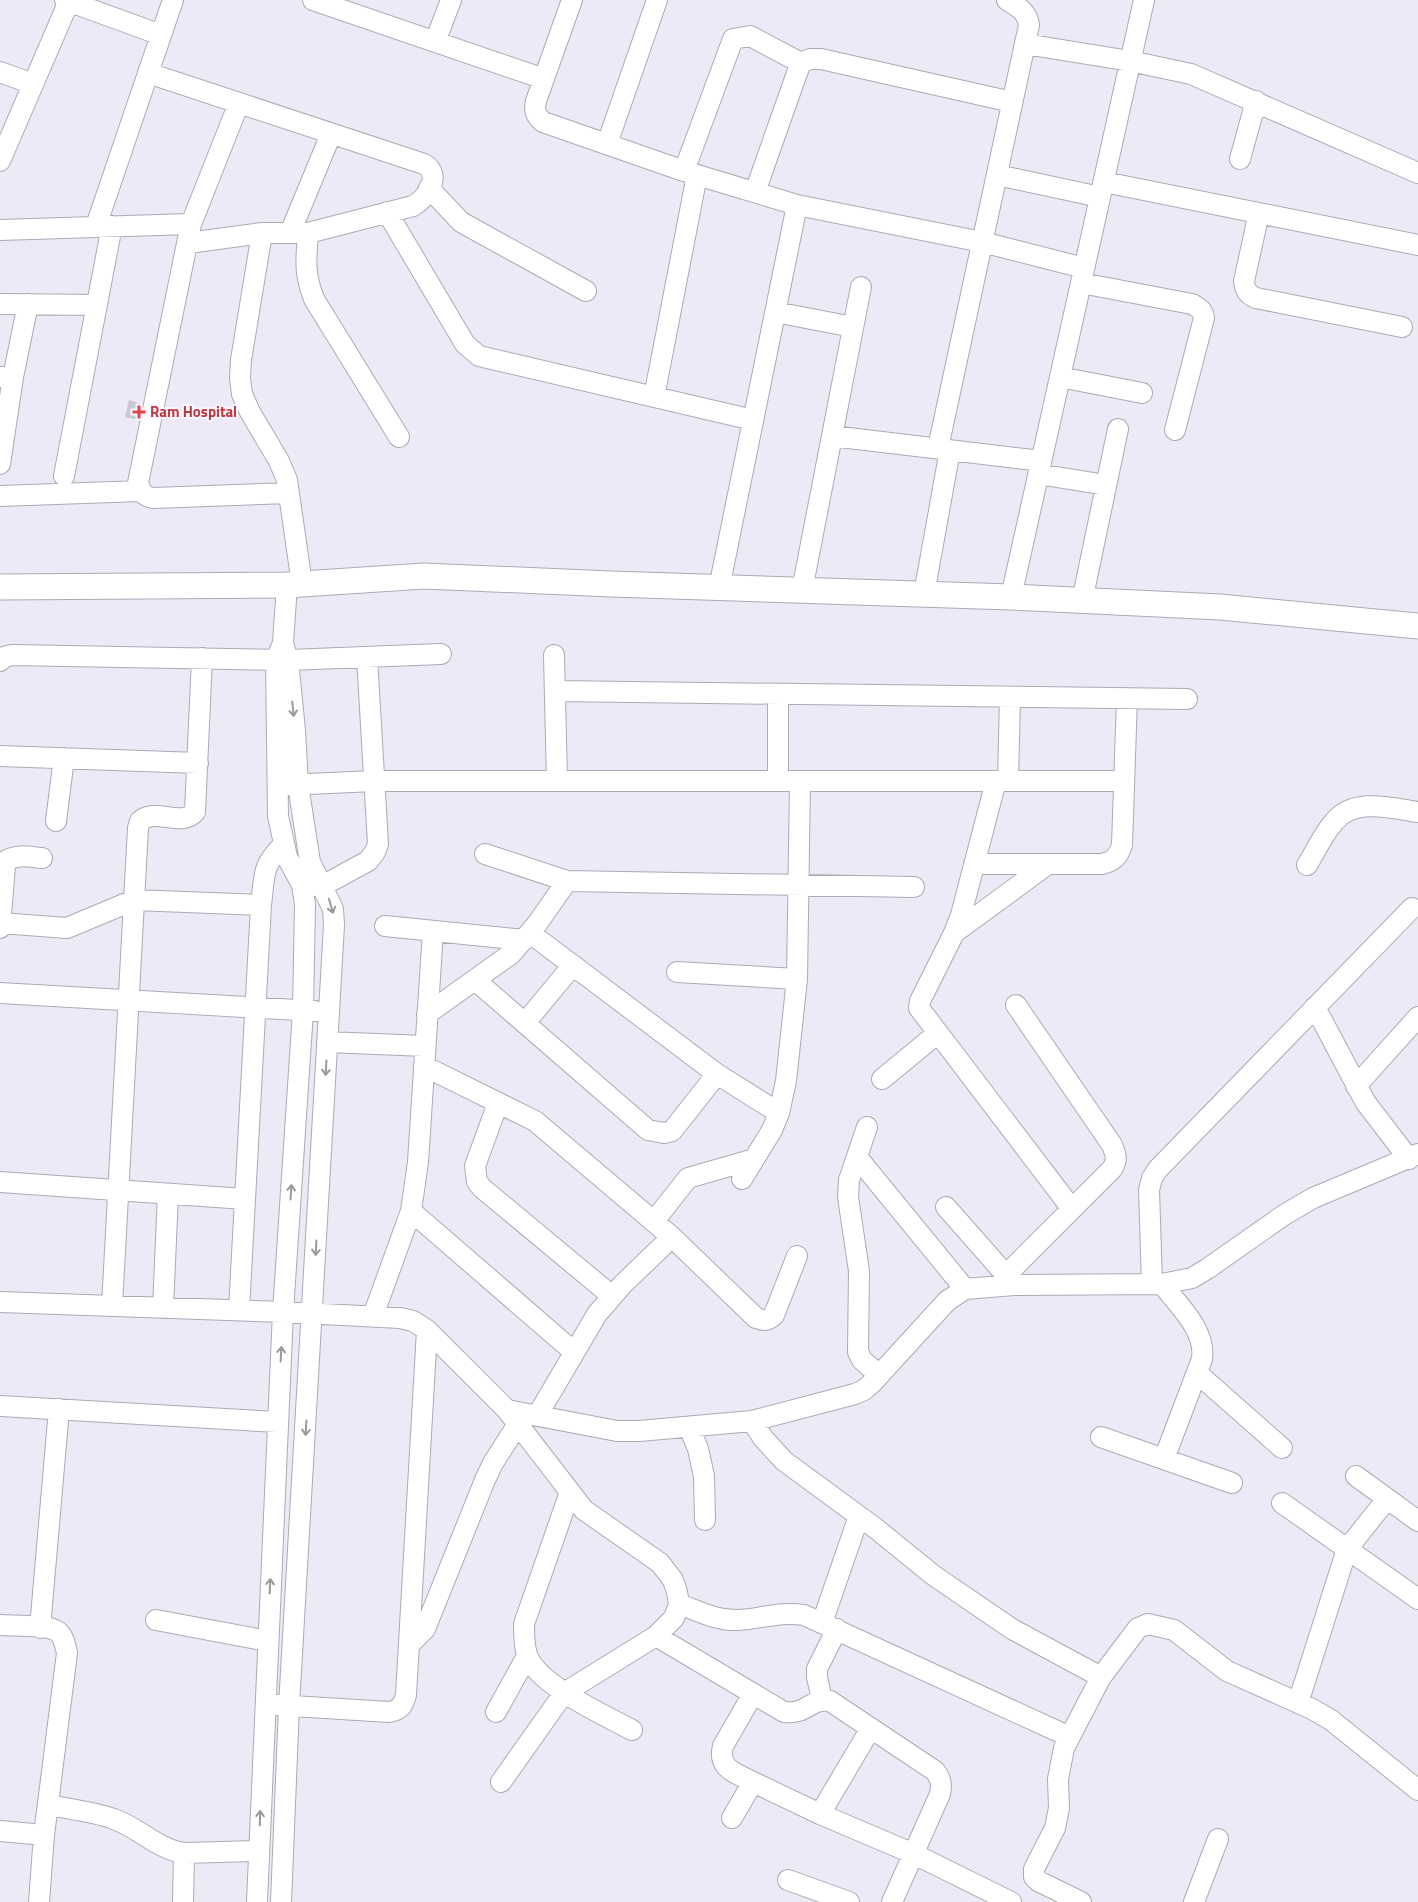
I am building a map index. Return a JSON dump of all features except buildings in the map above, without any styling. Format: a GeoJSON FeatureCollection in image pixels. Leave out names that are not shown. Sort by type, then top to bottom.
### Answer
{"type":"FeatureCollection","features":[{"type":"Feature","properties":{"kind":"street"},"geometry":{"type":"LineString","coordinates":[[64,476],[97,305],[104,226],[148,73],[173,0]]}},
{"type":"Feature","properties":{"kind":"street"},"geometry":{"type":"LineString","coordinates":[[313,0],[544,79]]}},
{"type":"Feature","properties":{"kind":"street"},"geometry":{"type":"LineString","coordinates":[[435,42],[451,0]]}},
{"type":"Feature","properties":{"kind":"street"},"geometry":{"type":"LineString","coordinates":[[572,0],[534,109],[536,116],[543,122],[690,173],[797,205],[982,242],[1083,276],[1192,304],[1203,312],[1204,318],[1175,430]]}},
{"type":"Feature","properties":{"kind":"street"},"geometry":{"type":"LineString","coordinates":[[607,144],[657,0]]}},
{"type":"Feature","properties":{"kind":"street"},"geometry":{"type":"LineString","coordinates":[[924,594],[944,449],[982,242],[1029,25],[1028,17],[1023,10],[1007,0]]}},
{"type":"Feature","properties":{"kind":"street"},"geometry":{"type":"LineString","coordinates":[[1011,598],[1144,0]]}},
{"type":"Feature","properties":{"kind":"street"},"geometry":{"type":"LineString","coordinates":[[0,161],[67,1],[161,35]]}},
{"type":"Feature","properties":{"kind":"street"},"geometry":{"type":"LineString","coordinates":[[654,397],[690,173],[733,39],[750,36],[801,63],[820,59],[1012,102]]}},
{"type":"Feature","properties":{"kind":"street"},"geometry":{"type":"LineString","coordinates":[[1025,44],[1130,61],[1191,74],[1418,173]]}},
{"type":"Feature","properties":{"kind":"street"},"geometry":{"type":"LineString","coordinates":[[755,192],[801,63]]}},
{"type":"Feature","properties":{"kind":"street"},"geometry":{"type":"LineString","coordinates":[[0,72],[33,84]]}},
{"type":"Feature","properties":{"kind":"street"},"geometry":{"type":"LineString","coordinates":[[0,230],[104,226],[190,233],[299,233],[413,206],[426,196],[432,174],[430,167],[424,164],[148,73]]}},
{"type":"Feature","properties":{"kind":"street"},"geometry":{"type":"LineString","coordinates":[[1240,159],[1256,102]]}},
{"type":"Feature","properties":{"kind":"street"},"geometry":{"type":"LineString","coordinates":[[239,103],[190,233],[138,482],[145,496],[153,498],[289,493]]}},
{"type":"Feature","properties":{"kind":"street"},"geometry":{"type":"LineString","coordinates":[[331,134],[299,233],[308,283],[314,299],[399,437]]}},
{"type":"Feature","properties":{"kind":"street"},"geometry":{"type":"LineString","coordinates":[[997,175],[1259,213],[1418,245]]}},
{"type":"Feature","properties":{"kind":"street"},"geometry":{"type":"LineString","coordinates":[[429,188],[461,222],[586,291]]}},
{"type":"Feature","properties":{"kind":"street"},"geometry":{"type":"LineString","coordinates":[[719,588],[797,205]]}},
{"type":"Feature","properties":{"kind":"street"},"geometry":{"type":"LineString","coordinates":[[387,212],[465,344],[479,356],[753,420]]}},
{"type":"Feature","properties":{"kind":"street"},"geometry":{"type":"LineString","coordinates":[[1259,213],[1244,280],[1245,289],[1249,294],[1256,298],[1402,327]]}},
{"type":"Feature","properties":{"kind":"street"},"geometry":{"type":"LineString","coordinates":[[257,1902],[277,1422],[303,1011],[306,904],[302,885],[291,867],[284,845],[278,816],[277,785],[282,654],[286,614],[294,584],[289,493],[287,480],[279,461],[250,412],[242,394],[240,378],[241,360],[262,233]]}},
{"type":"Feature","properties":{"kind":"street"},"geometry":{"type":"LineString","coordinates":[[802,590],[861,287]]}},
{"type":"Feature","properties":{"kind":"street"},"geometry":{"type":"LineString","coordinates":[[0,304],[97,305]]}},
{"type":"Feature","properties":{"kind":"street"},"geometry":{"type":"LineString","coordinates":[[0,464],[7,377],[28,304]]}},
{"type":"Feature","properties":{"kind":"street"},"geometry":{"type":"LineString","coordinates":[[775,312],[854,327]]}},
{"type":"Feature","properties":{"kind":"street"},"geometry":{"type":"LineString","coordinates":[[1060,377],[1142,393]]}},
{"type":"Feature","properties":{"kind":"street"},"geometry":{"type":"LineString","coordinates":[[1082,601],[1118,429]]}},
{"type":"Feature","properties":{"kind":"street"},"geometry":{"type":"LineString","coordinates":[[832,436],[944,449],[1040,467],[1106,485]]}},
{"type":"Feature","properties":{"kind":"street"},"geometry":{"type":"LineString","coordinates":[[0,496],[141,491]]}},
{"type":"Feature","properties":{"kind":"street"},"geometry":{"type":"LineString","coordinates":[[0,587],[294,584],[424,576],[1220,607],[1418,626]]}},
{"type":"Feature","properties":{"kind":"street"},"geometry":{"type":"LineString","coordinates":[[281,1902],[289,1706],[334,925],[333,909],[310,862],[298,784],[295,730],[282,654]]}},
{"type":"Feature","properties":{"kind":"street"},"geometry":{"type":"LineString","coordinates":[[1,658],[12,655],[202,658],[282,654],[367,657],[441,654]]}},
{"type":"Feature","properties":{"kind":"street"},"geometry":{"type":"LineString","coordinates":[[554,655],[557,781]]}},
{"type":"Feature","properties":{"kind":"street"},"geometry":{"type":"LineString","coordinates":[[302,885],[322,886],[368,861],[378,844],[367,657]]}},
{"type":"Feature","properties":{"kind":"street"},"geometry":{"type":"LineString","coordinates":[[112,1306],[138,828],[140,821],[150,815],[185,819],[191,817],[196,812],[202,658]]}},
{"type":"Feature","properties":{"kind":"street"},"geometry":{"type":"LineString","coordinates":[[555,691],[1187,699]]}},
{"type":"Feature","properties":{"kind":"street"},"geometry":{"type":"LineString","coordinates":[[778,694],[778,781]]}},
{"type":"Feature","properties":{"kind":"street"},"geometry":{"type":"LineString","coordinates":[[1010,697],[1002,780],[974,864],[954,933],[920,1001],[920,1008],[1072,1209]]}},
{"type":"Feature","properties":{"kind":"street"},"geometry":{"type":"LineString","coordinates":[[974,864],[1102,864],[1111,862],[1118,856],[1122,846],[1126,698]]}},
{"type":"Feature","properties":{"kind":"street"},"geometry":{"type":"LineString","coordinates":[[0,756],[198,764]]}},
{"type":"Feature","properties":{"kind":"street"},"geometry":{"type":"LineString","coordinates":[[56,821],[64,758]]}},
{"type":"Feature","properties":{"kind":"street"},"geometry":{"type":"LineString","coordinates":[[277,785],[374,781],[1124,781]]}},
{"type":"Feature","properties":{"kind":"street"},"geometry":{"type":"LineString","coordinates":[[742,1179],[772,1130],[779,1113],[786,1081],[797,979],[800,781]]}},
{"type":"Feature","properties":{"kind":"street"},"geometry":{"type":"LineString","coordinates":[[1307,865],[1334,821],[1346,811],[1369,806],[1418,812]]}},
{"type":"Feature","properties":{"kind":"street"},"geometry":{"type":"LineString","coordinates":[[239,1310],[262,904],[266,866],[284,845]]}},
{"type":"Feature","properties":{"kind":"street"},"geometry":{"type":"LineString","coordinates":[[485,854],[566,881],[914,887]]}},
{"type":"Feature","properties":{"kind":"street"},"geometry":{"type":"LineString","coordinates":[[0,928],[7,860],[21,856],[42,858]]}},
{"type":"Feature","properties":{"kind":"street"},"geometry":{"type":"LineString","coordinates":[[954,933],[1048,864]]}},
{"type":"Feature","properties":{"kind":"street"},"geometry":{"type":"LineString","coordinates":[[427,1014],[511,954],[527,936],[566,881]]}},
{"type":"Feature","properties":{"kind":"street"},"geometry":{"type":"LineString","coordinates":[[0,923],[67,928],[134,900],[262,904]]}},
{"type":"Feature","properties":{"kind":"street"},"geometry":{"type":"LineString","coordinates":[[1164,1459],[1202,1359],[1202,1341],[1197,1330],[1157,1284],[1150,1190],[1152,1178],[1164,1163],[1412,908]]}},
{"type":"Feature","properties":{"kind":"street"},"geometry":{"type":"LineString","coordinates":[[385,926],[433,931],[527,936],[573,965],[717,1074],[779,1113]]}},
{"type":"Feature","properties":{"kind":"street"},"geometry":{"type":"LineString","coordinates":[[373,1316],[411,1211],[418,1162],[433,931]]}},
{"type":"Feature","properties":{"kind":"street"},"geometry":{"type":"LineString","coordinates":[[525,1023],[573,965]]}},
{"type":"Feature","properties":{"kind":"street"},"geometry":{"type":"LineString","coordinates":[[677,972],[797,979]]}},
{"type":"Feature","properties":{"kind":"street"},"geometry":{"type":"LineString","coordinates":[[475,980],[648,1130],[656,1133],[672,1130],[717,1074]]}},
{"type":"Feature","properties":{"kind":"street"},"geometry":{"type":"LineString","coordinates":[[0,993],[329,1011]]}},
{"type":"Feature","properties":{"kind":"street"},"geometry":{"type":"LineString","coordinates":[[1010,1280],[1072,1209],[1116,1163],[1116,1156],[1112,1145],[1016,1005]]}},
{"type":"Feature","properties":{"kind":"street"},"geometry":{"type":"LineString","coordinates":[[513,1417],[537,1416],[618,1431],[639,1432],[752,1421],[864,1390],[948,1300],[966,1289],[1010,1280],[1157,1284],[1192,1278],[1284,1215],[1313,1198],[1414,1157],[1375,1116],[1356,1086],[1315,1008]]}},
{"type":"Feature","properties":{"kind":"street"},"geometry":{"type":"LineString","coordinates":[[1356,1086],[1418,1017]]}},
{"type":"Feature","properties":{"kind":"street"},"geometry":{"type":"LineString","coordinates":[[882,1078],[938,1034]]}},
{"type":"Feature","properties":{"kind":"street"},"geometry":{"type":"LineString","coordinates":[[327,1042],[426,1046]]}},
{"type":"Feature","properties":{"kind":"street"},"geometry":{"type":"LineString","coordinates":[[424,1066],[535,1122],[550,1132],[672,1237],[756,1318],[763,1321],[769,1320],[774,1315],[797,1256]]}},
{"type":"Feature","properties":{"kind":"street"},"geometry":{"type":"LineString","coordinates":[[498,1103],[475,1166],[477,1182],[612,1296]]}},
{"type":"Feature","properties":{"kind":"street"},"geometry":{"type":"LineString","coordinates":[[867,1127],[849,1180],[848,1197],[859,1271],[857,1344],[862,1360],[879,1375]]}},
{"type":"Feature","properties":{"kind":"street"},"geometry":{"type":"LineString","coordinates":[[857,1157],[966,1289]]}},
{"type":"Feature","properties":{"kind":"street"},"geometry":{"type":"LineString","coordinates":[[654,1222],[688,1178],[754,1159]]}},
{"type":"Feature","properties":{"kind":"street"},"geometry":{"type":"LineString","coordinates":[[0,1182],[245,1199]]}},
{"type":"Feature","properties":{"kind":"street"},"geometry":{"type":"LineString","coordinates":[[163,1308],[168,1194]]}},
{"type":"Feature","properties":{"kind":"street"},"geometry":{"type":"LineString","coordinates":[[946,1207],[1010,1280]]}},
{"type":"Feature","properties":{"kind":"street"},"geometry":{"type":"LineString","coordinates":[[411,1211],[574,1352]]}},
{"type":"Feature","properties":{"kind":"street"},"geometry":{"type":"LineString","coordinates":[[537,1416],[597,1314],[612,1296],[672,1237]]}},
{"type":"Feature","properties":{"kind":"street"},"geometry":{"type":"LineString","coordinates":[[0,1302],[373,1316],[413,1321],[427,1330],[513,1417],[584,1510],[637,1545],[660,1563],[673,1580],[678,1592],[679,1604],[674,1618],[656,1636],[564,1693],[502,1782]]}},
{"type":"Feature","properties":{"kind":"street"},"geometry":{"type":"LineString","coordinates":[[265,1704],[389,1712],[398,1710],[404,1704],[427,1330]]}},
{"type":"Feature","properties":{"kind":"street"},"geometry":{"type":"LineString","coordinates":[[1197,1373],[1282,1448]]}},
{"type":"Feature","properties":{"kind":"street"},"geometry":{"type":"LineString","coordinates":[[279,1393],[308,1395]]}},
{"type":"Feature","properties":{"kind":"street"},"geometry":{"type":"LineString","coordinates":[[0,1406],[277,1422]]}},
{"type":"Feature","properties":{"kind":"street"},"geometry":{"type":"LineString","coordinates":[[40,1628],[58,1409]]}},
{"type":"Feature","properties":{"kind":"street"},"geometry":{"type":"LineString","coordinates":[[409,1645],[425,1629],[485,1480],[513,1417]]}},
{"type":"Feature","properties":{"kind":"street"},"geometry":{"type":"LineString","coordinates":[[752,1421],[763,1438],[784,1461],[859,1516],[933,1575],[1012,1629],[1101,1677]]}},
{"type":"Feature","properties":{"kind":"street"},"geometry":{"type":"LineString","coordinates":[[689,1427],[698,1449],[704,1476],[705,1520]]}},
{"type":"Feature","properties":{"kind":"street"},"geometry":{"type":"LineString","coordinates":[[1101,1437],[1232,1483]]}},
{"type":"Feature","properties":{"kind":"street"},"geometry":{"type":"LineString","coordinates":[[1356,1476],[1418,1521]]}},
{"type":"Feature","properties":{"kind":"street"},"geometry":{"type":"LineString","coordinates":[[570,1492],[524,1624],[527,1656],[534,1668],[564,1693],[632,1730]]}},
{"type":"Feature","properties":{"kind":"street"},"geometry":{"type":"LineString","coordinates":[[1298,1703],[1347,1549],[1387,1499]]}},
{"type":"Feature","properties":{"kind":"street"},"geometry":{"type":"LineString","coordinates":[[1282,1503],[1418,1599]]}},
{"type":"Feature","properties":{"kind":"street"},"geometry":{"type":"LineString","coordinates":[[822,1700],[817,1669],[859,1516]]}},
{"type":"Feature","properties":{"kind":"street"},"geometry":{"type":"LineString","coordinates":[[272,1545],[299,1546]]}},
{"type":"Feature","properties":{"kind":"street"},"geometry":{"type":"LineString","coordinates":[[679,1604],[716,1618],[727,1620],[792,1613],[804,1615],[1070,1737]]}},
{"type":"Feature","properties":{"kind":"street"},"geometry":{"type":"LineString","coordinates":[[156,1620],[268,1631],[294,1623]]}},
{"type":"Feature","properties":{"kind":"street"},"geometry":{"type":"LineString","coordinates":[[1081,1902],[1052,1897],[1034,1877],[1034,1869],[1055,1828],[1059,1808],[1058,1779],[1064,1748],[1101,1677],[1138,1628],[1148,1624],[1174,1630],[1227,1670],[1330,1720],[1418,1790]]}},
{"type":"Feature","properties":{"kind":"street"},"geometry":{"type":"LineString","coordinates":[[0,1625],[40,1628],[58,1632],[64,1639],[66,1653],[44,1835],[40,1902]]}},
{"type":"Feature","properties":{"kind":"street"},"geometry":{"type":"LineString","coordinates":[[656,1636],[784,1712],[802,1711],[813,1703],[822,1700],[830,1701],[935,1771],[942,1785],[940,1794],[892,1902]]}},
{"type":"Feature","properties":{"kind":"street"},"geometry":{"type":"LineString","coordinates":[[496,1712],[527,1656]]}},
{"type":"Feature","properties":{"kind":"street"},"geometry":{"type":"LineString","coordinates":[[753,1694],[723,1746],[721,1754],[726,1768],[820,1814],[914,1854],[1011,1902]]}},
{"type":"Feature","properties":{"kind":"street"},"geometry":{"type":"LineString","coordinates":[[820,1814],[871,1728]]}},
{"type":"Feature","properties":{"kind":"street"},"geometry":{"type":"LineString","coordinates":[[732,1818],[753,1782]]}},
{"type":"Feature","properties":{"kind":"street"},"geometry":{"type":"LineString","coordinates":[[49,1805],[113,1818],[164,1848],[184,1853],[259,1852]]}},
{"type":"Feature","properties":{"kind":"street"},"geometry":{"type":"LineString","coordinates":[[0,1831],[44,1835]]}},
{"type":"Feature","properties":{"kind":"street"},"geometry":{"type":"LineString","coordinates":[[1194,1902],[1218,1839]]}},
{"type":"Feature","properties":{"kind":"street"},"geometry":{"type":"LineString","coordinates":[[183,1902],[184,1853]]}},
{"type":"Feature","properties":{"kind":"street"},"geometry":{"type":"LineString","coordinates":[[788,1880],[849,1902]]}},
{"type":"Feature","properties":{"kind":"place","name":"Ram Hospital"},"geometry":{"type":"Point","coordinates":[139,412]}}]}
